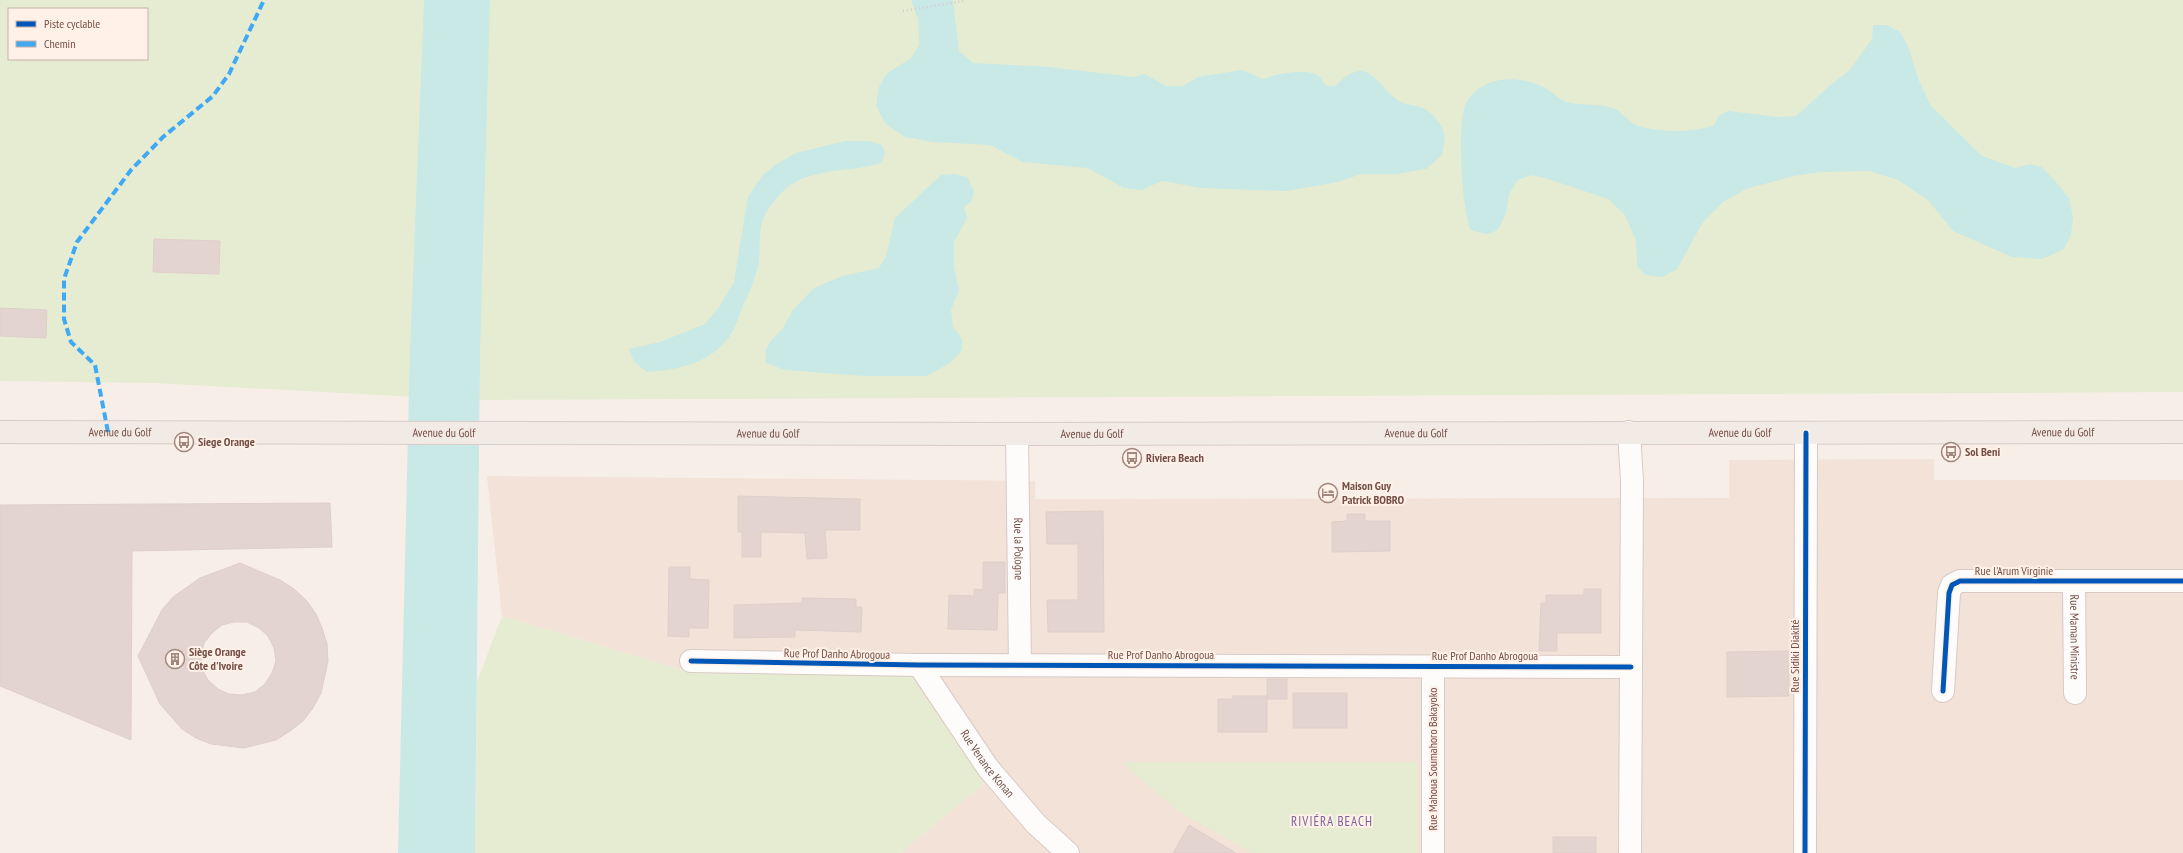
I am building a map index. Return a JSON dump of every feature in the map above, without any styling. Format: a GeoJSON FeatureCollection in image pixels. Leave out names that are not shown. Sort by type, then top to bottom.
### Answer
{"type":"FeatureCollection","features":[{"type":"Feature","properties":{"kind":"main road","name":"Avenue du Golf"},"geometry":{"type":"LineString","coordinates":[[0,432],[1017,434],[2183,432]]}},
{"type":"Feature","properties":{"kind":"street"},"geometry":{"type":"LineString","coordinates":[[1629,432],[1632,481],[1630,853]]}},
{"type":"Feature","properties":{"kind":"street","name":"Rue Sidiki Diakité"},"geometry":{"type":"LineString","coordinates":[[1805,853],[1806,433]]}},
{"type":"Feature","properties":{"kind":"street","name":"Rue la Pologne"},"geometry":{"type":"LineString","coordinates":[[1017,434],[1020,664]]}},
{"type":"Feature","properties":{"kind":"street","name":"Rue l'Arum Virginie"},"geometry":{"type":"LineString","coordinates":[[1943,691],[1949,593],[1952,585],[1960,581],[2183,581]]}},
{"type":"Feature","properties":{"kind":"street","name":"Rue Maman Ministre"},"geometry":{"type":"LineString","coordinates":[[2074,581],[2075,692]]}},
{"type":"Feature","properties":{"kind":"street","name":"Rue Prof Danho Abrogoua"},"geometry":{"type":"LineString","coordinates":[[691,661],[919,665],[1020,664],[1631,667]]}},
{"type":"Feature","properties":{"kind":"street","name":"Rue Venance Konan"},"geometry":{"type":"LineString","coordinates":[[919,665],[988,768],[1036,824],[1068,853]]}},
{"type":"Feature","properties":{"kind":"street","name":"Rue Mahoua Soumahoro Bakayoko"},"geometry":{"type":"LineString","coordinates":[[1433,666],[1434,853]]}},
{"type":"Feature","properties":{"kind":"path"},"geometry":{"type":"LineString","coordinates":[[903,11],[964,1]]}},
{"type":"Feature","properties":{"kind":"shaded area","name":"RIVIÉRA BEACH"},"geometry":{"type":"Polygon","coordinates":[[[1934,459],[1934,480],[2183,480],[2183,853],[900,853],[984,784],[911,676],[682,670],[502,616],[487,476],[1035,481],[1035,499],[1729,498],[1729,460],[1934,459]]]}},
{"type":"Feature","properties":{"kind":"green space"},"geometry":{"type":"Polygon","coordinates":[[[0,0],[2183,0],[2183,392],[470,400],[155,383],[0,381],[0,0]]]}},
{"type":"Feature","properties":{"kind":"green space"},"geometry":{"type":"Polygon","coordinates":[[[502,616],[682,670],[911,676],[984,784],[900,853],[475,853],[477,682],[502,616]]]}},
{"type":"Feature","properties":{"kind":"green space"},"geometry":{"type":"Polygon","coordinates":[[[1122,762],[1418,762],[1418,853],[1252,853],[1178,811],[1122,762]]]}},
{"type":"Feature","properties":{"kind":"water"},"geometry":{"type":"Polygon","coordinates":[[[424,0],[490,0],[480,353],[475,853],[398,853],[410,350],[424,0]]]}},
{"type":"Feature","properties":{"kind":"water"},"geometry":{"type":"Polygon","coordinates":[[[911,0],[953,0],[959,51],[973,63],[1049,67],[1134,77],[1145,74],[1166,86],[1183,86],[1198,77],[1242,70],[1263,79],[1291,72],[1313,73],[1319,76],[1326,86],[1335,86],[1355,72],[1362,71],[1369,73],[1398,101],[1420,107],[1435,117],[1441,125],[1445,135],[1442,155],[1426,169],[1397,174],[1361,174],[1338,182],[1286,191],[1201,188],[1162,181],[1142,190],[1124,188],[1087,168],[1023,162],[990,145],[933,142],[905,137],[886,124],[876,106],[878,89],[886,74],[911,58],[919,45],[918,19],[911,0]]]}},
{"type":"Feature","properties":{"kind":"water"},"geometry":{"type":"Polygon","coordinates":[[[1873,25],[1887,25],[1900,32],[1908,46],[1919,81],[1931,106],[1982,156],[2015,168],[2030,164],[2042,167],[2055,181],[2069,198],[2073,217],[2071,235],[2064,249],[2042,259],[2012,257],[1953,231],[1928,200],[1898,180],[1869,171],[1821,172],[1794,176],[1746,189],[1723,202],[1703,222],[1677,269],[1662,277],[1645,275],[1637,267],[1636,241],[1625,215],[1608,199],[1548,179],[1531,175],[1518,180],[1509,194],[1506,213],[1498,230],[1487,234],[1470,230],[1462,185],[1461,124],[1466,102],[1484,85],[1512,79],[1532,82],[1544,87],[1564,101],[1576,104],[1609,107],[1618,111],[1637,126],[1669,131],[1687,131],[1713,126],[1720,115],[1728,111],[1778,117],[1796,116],[1834,82],[1849,71],[1872,39],[1873,25]]]}},
{"type":"Feature","properties":{"kind":"water"},"geometry":{"type":"Polygon","coordinates":[[[845,141],[869,141],[882,145],[885,153],[881,163],[808,176],[797,181],[780,194],[769,208],[762,223],[757,271],[734,330],[722,345],[703,359],[682,367],[647,372],[634,362],[629,349],[660,342],[705,324],[719,307],[734,282],[748,196],[763,175],[777,164],[796,153],[845,141]]]}},
{"type":"Feature","properties":{"kind":"water"},"geometry":{"type":"Polygon","coordinates":[[[954,174],[967,177],[974,191],[971,202],[964,207],[967,218],[954,242],[954,267],[959,291],[951,310],[953,327],[962,339],[962,350],[950,363],[926,376],[864,376],[785,370],[766,363],[765,352],[771,340],[782,330],[792,311],[814,288],[842,276],[879,268],[886,256],[895,218],[941,175],[954,174]]]}},
{"type":"Feature","properties":{"kind":"building"},"geometry":{"type":"Polygon","coordinates":[[[154,239],[220,241],[219,274],[153,272],[154,239]]]}},
{"type":"Feature","properties":{"kind":"building"},"geometry":{"type":"Polygon","coordinates":[[[0,308],[47,310],[46,338],[0,336],[0,308]]]}},
{"type":"Feature","properties":{"kind":"building"},"geometry":{"type":"Polygon","coordinates":[[[738,496],[860,499],[860,530],[825,530],[827,558],[807,559],[805,533],[761,532],[761,557],[742,557],[742,532],[738,532],[738,496]]]}},
{"type":"Feature","properties":{"kind":"building"},"geometry":{"type":"Polygon","coordinates":[[[330,503],[332,547],[132,551],[131,740],[0,686],[0,505],[330,503]]]}},
{"type":"Feature","properties":{"kind":"building"},"geometry":{"type":"Polygon","coordinates":[[[1103,511],[1104,632],[1048,632],[1047,600],[1078,600],[1078,544],[1047,544],[1046,512],[1103,511]]]}},
{"type":"Feature","properties":{"kind":"building"},"geometry":{"type":"Polygon","coordinates":[[[1347,514],[1365,514],[1365,521],[1390,521],[1390,551],[1332,552],[1332,522],[1347,521],[1347,514]]]}},
{"type":"Feature","properties":{"kind":"building"},"geometry":{"type":"Polygon","coordinates":[[[983,562],[1005,562],[1005,593],[998,593],[997,630],[948,629],[949,595],[974,596],[974,589],[983,590],[983,562]]]}},
{"type":"Feature","properties":{"kind":"building","name":"Siège Orange Côte d'Ivoire"},"geometry":{"type":"Polygon","coordinates":[[[240,563],[280,580],[294,589],[306,600],[316,614],[327,644],[328,661],[321,693],[313,708],[303,721],[276,740],[244,748],[211,744],[196,738],[182,729],[160,704],[138,656],[162,610],[173,597],[200,578],[240,563]],[[234,622],[222,625],[212,633],[204,643],[201,656],[202,669],[208,680],[218,689],[229,694],[242,695],[255,692],[265,684],[272,673],[276,661],[274,648],[268,636],[259,628],[247,622],[234,622]]]}},
{"type":"Feature","properties":{"kind":"building"},"geometry":{"type":"Polygon","coordinates":[[[669,567],[690,567],[690,579],[709,580],[708,628],[689,628],[689,637],[668,636],[669,567]]]}},
{"type":"Feature","properties":{"kind":"building"},"geometry":{"type":"Polygon","coordinates":[[[1584,589],[1601,589],[1601,633],[1557,633],[1557,651],[1539,651],[1541,603],[1546,603],[1546,595],[1584,595],[1584,589]]]}},
{"type":"Feature","properties":{"kind":"building"},"geometry":{"type":"Polygon","coordinates":[[[802,598],[856,599],[856,607],[862,607],[861,632],[795,630],[795,637],[734,638],[734,605],[802,603],[802,598]]]}},
{"type":"Feature","properties":{"kind":"building"},"geometry":{"type":"Polygon","coordinates":[[[1788,651],[1789,696],[1727,697],[1727,652],[1788,651]]]}},
{"type":"Feature","properties":{"kind":"building"},"geometry":{"type":"Polygon","coordinates":[[[1267,679],[1287,679],[1287,699],[1267,699],[1267,679]]]}},
{"type":"Feature","properties":{"kind":"building"},"geometry":{"type":"Polygon","coordinates":[[[1293,693],[1347,693],[1347,728],[1293,728],[1293,693]]]}},
{"type":"Feature","properties":{"kind":"building"},"geometry":{"type":"Polygon","coordinates":[[[1233,696],[1267,696],[1267,732],[1218,732],[1218,699],[1233,699],[1233,696]]]}},
{"type":"Feature","properties":{"kind":"building"},"geometry":{"type":"Polygon","coordinates":[[[1189,825],[1236,853],[1173,853],[1189,825]]]}},
{"type":"Feature","properties":{"kind":"building"},"geometry":{"type":"Polygon","coordinates":[[[1553,837],[1596,837],[1596,853],[1553,853],[1553,837]]]}},
{"type":"Feature","properties":{"kind":"marked path"},"geometry":{"type":"LineString","coordinates":[[108,432],[95,365],[71,342],[64,319],[64,279],[77,242],[131,170],[163,137],[213,96],[229,74],[264,0]]}},
{"type":"Feature","properties":{"kind":"cycle path"},"geometry":{"type":"LineString","coordinates":[[1805,853],[1806,433]]}},
{"type":"Feature","properties":{"kind":"cycle path"},"geometry":{"type":"LineString","coordinates":[[1943,691],[1949,593],[1952,585],[1960,581],[2183,581]]}},
{"type":"Feature","properties":{"kind":"cycle path"},"geometry":{"type":"LineString","coordinates":[[691,661],[919,665],[1631,667]]}},
{"type":"Feature","properties":{"kind":"place","name":"Siege Orange"},"geometry":{"type":"Point","coordinates":[184,442]}},
{"type":"Feature","properties":{"kind":"place","name":"Sol Beni"},"geometry":{"type":"Point","coordinates":[1951,452]}},
{"type":"Feature","properties":{"kind":"place","name":"Riviera Beach"},"geometry":{"type":"Point","coordinates":[1132,458]}},
{"type":"Feature","properties":{"kind":"place","name":"Maison Guy Patrick BOBRO"},"geometry":{"type":"Point","coordinates":[1328,493]}},
{"type":"Feature","properties":{"kind":"place","name":"Siège Orange Côte d'Ivoire"},"geometry":{"type":"Point","coordinates":[175,659]}},
{"type":"Feature","properties":{"kind":"district","name":"RIVIÉRA BEACH"},"geometry":{"type":"Point","coordinates":[1332,821]}}]}
